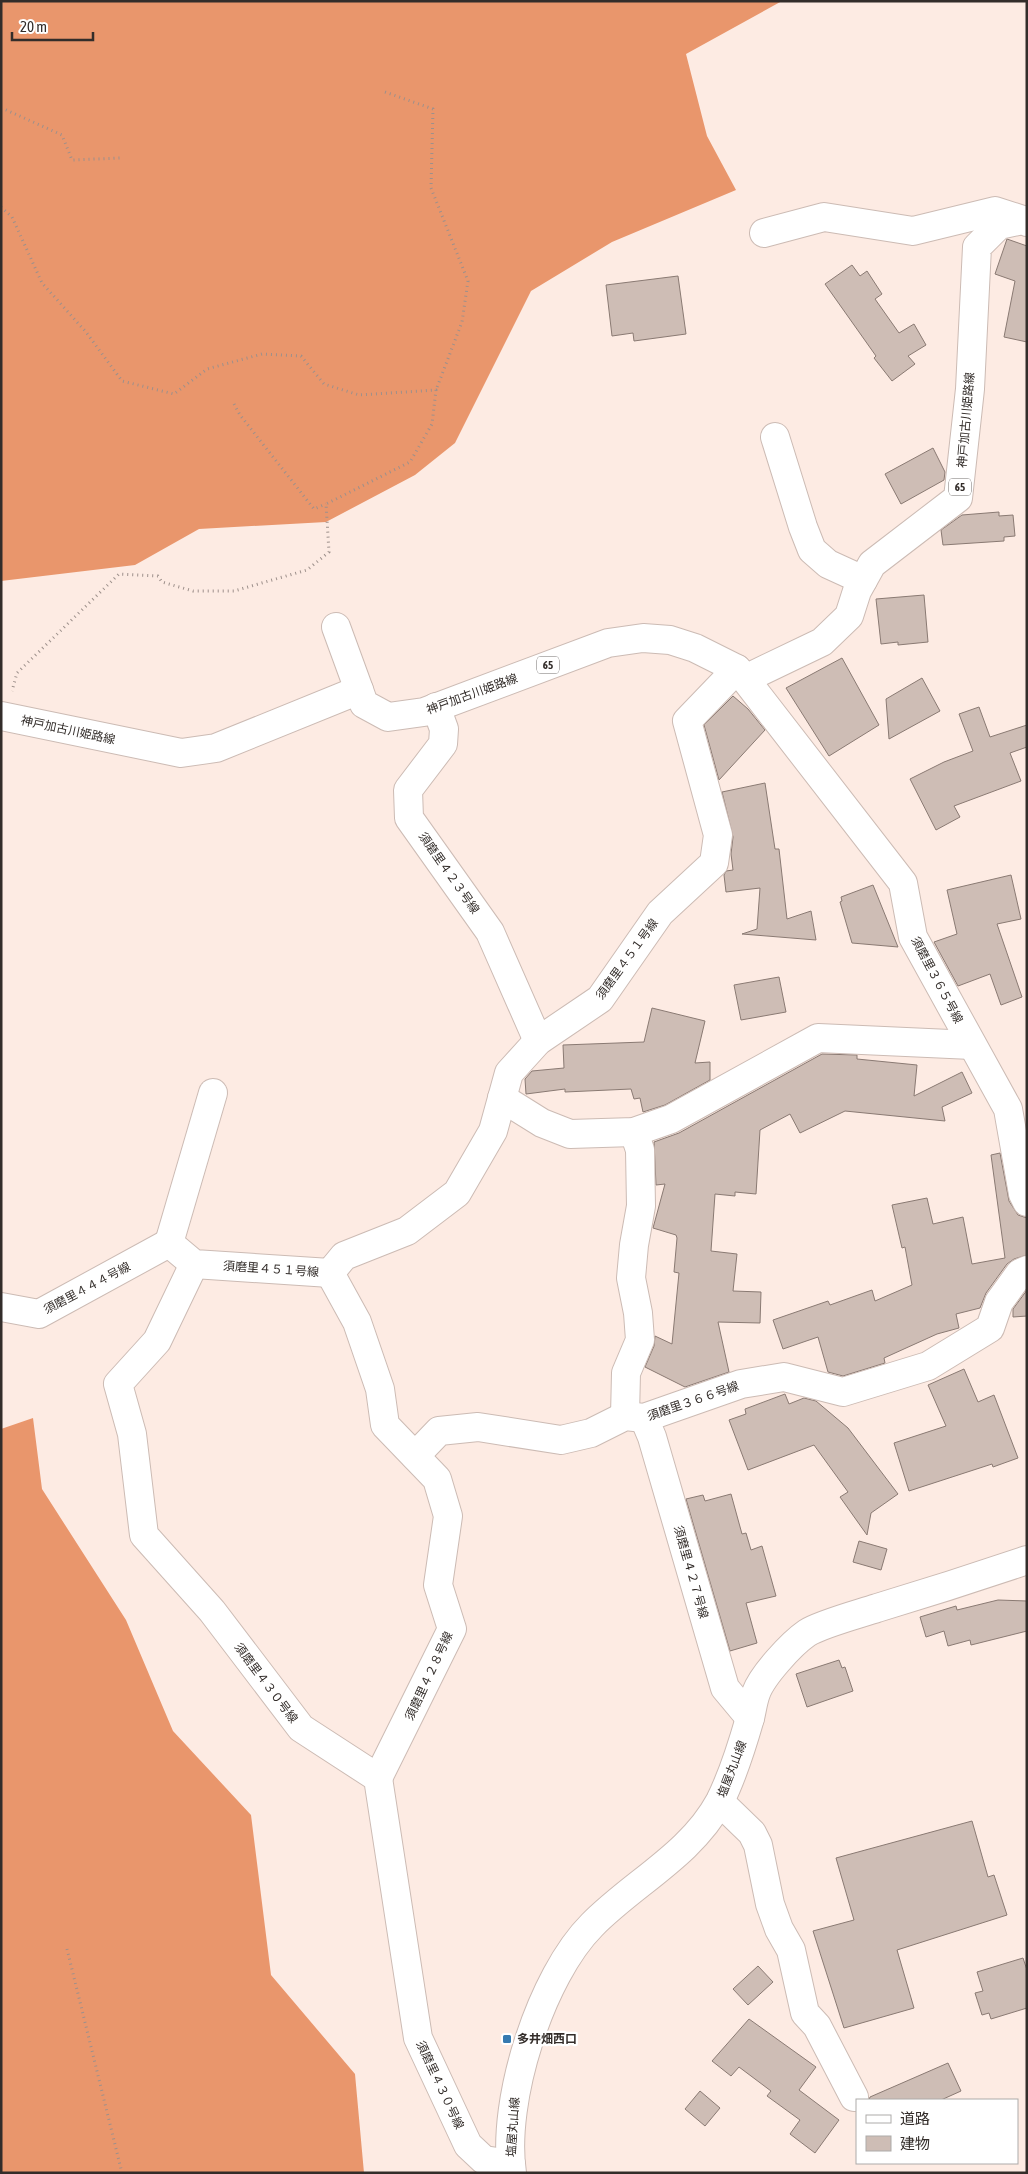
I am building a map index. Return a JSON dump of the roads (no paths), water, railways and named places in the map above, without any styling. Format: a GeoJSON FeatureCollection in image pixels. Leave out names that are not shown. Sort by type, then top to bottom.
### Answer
{"type":"FeatureCollection","features":[{"type":"Feature","properties":{"kind":"street"},"geometry":{"type":"LineString","coordinates":[[764,233],[824,217],[913,231],[995,211],[1025,221]]}},
{"type":"Feature","properties":{"kind":"street","name":"神戸加古川姫路線"},"geometry":{"type":"LineString","coordinates":[[1,716],[181,753],[216,748],[359,690],[364,704],[388,717],[424,712],[608,643],[643,638],[670,640],[695,648],[741,674],[822,642],[849,616],[857,591],[872,564],[958,498],[970,389],[977,247],[1000,225],[1025,221]]}},
{"type":"Feature","properties":{"kind":"street"},"geometry":{"type":"LineString","coordinates":[[775,437],[812,550],[828,564],[863,580]]}},
{"type":"Feature","properties":{"kind":"street"},"geometry":{"type":"LineString","coordinates":[[336,627],[359,690]]}},
{"type":"Feature","properties":{"kind":"street","name":"須磨里４５１号線"},"geometry":{"type":"LineString","coordinates":[[194,1264],[330,1273],[344,1256],[407,1231],[457,1193],[493,1131],[509,1073],[538,1041],[600,999],[660,913],[714,863],[718,834],[687,721],[741,674]]}},
{"type":"Feature","properties":{"kind":"street","name":"須磨里３６５号線"},"geometry":{"type":"LineString","coordinates":[[741,674],[903,883],[914,937],[972,1045],[1017,1107],[1023,1194],[1027,1202]]}},
{"type":"Feature","properties":{"kind":"street","name":"須磨里４２３号線"},"geometry":{"type":"LineString","coordinates":[[436,707],[444,729],[443,744],[408,790],[409,818],[490,932],[538,1041]]}},
{"type":"Feature","properties":{"kind":"street"},"geometry":{"type":"LineString","coordinates":[[502,1098],[542,1123],[570,1134],[634,1132],[671,1119],[818,1038],[972,1045]]}},
{"type":"Feature","properties":{"kind":"street"},"geometry":{"type":"LineString","coordinates":[[194,1264],[169,1243],[213,1093]]}},
{"type":"Feature","properties":{"kind":"street","name":"須磨里４２７号線"},"geometry":{"type":"LineString","coordinates":[[634,1132],[640,1150],[641,1206],[634,1245],[631,1278],[638,1313],[640,1340],[626,1373],[635,1417],[652,1437],[725,1688],[750,1718]]}},
{"type":"Feature","properties":{"kind":"street","name":"須磨里４４４号線"},"geometry":{"type":"LineString","coordinates":[[1,1307],[39,1314],[169,1243]]}},
{"type":"Feature","properties":{"kind":"street","name":"須磨里４３０号線"},"geometry":{"type":"LineString","coordinates":[[194,1264],[157,1341],[118,1384],[132,1434],[144,1535],[212,1611],[300,1728],[378,1778],[418,2038],[468,2145],[484,2160],[512,2168]]}},
{"type":"Feature","properties":{"kind":"street","name":"須磨里３６６号線"},"geometry":{"type":"LineString","coordinates":[[415,1456],[439,1431],[478,1427],[561,1440],[591,1433],[635,1417],[741,1384],[784,1377],[843,1392],[928,1366],[990,1328],[999,1302],[1020,1273],[1027,1270]]}},
{"type":"Feature","properties":{"kind":"street","name":"須磨里４２８号線"},"geometry":{"type":"LineString","coordinates":[[330,1273],[357,1322],[380,1389],[385,1425],[437,1479],[448,1516],[438,1585],[452,1629],[378,1778]]}},
{"type":"Feature","properties":{"kind":"street","name":"塩屋丸山線"},"geometry":{"type":"LineString","coordinates":[[512,2168],[511,2130],[514,2098],[534,2020],[568,1955],[591,1925],[686,1846],[720,1802],[732,1774],[750,1718],[756,1691],[783,1653],[808,1632],[850,1616],[1027,1560]]}},
{"type":"Feature","properties":{"kind":"street"},"geometry":{"type":"LineString","coordinates":[[720,1802],[752,1833],[758,1845],[770,1904],[779,1929],[791,1950],[805,2013],[817,2026],[854,2097]]}},
{"type":"Feature","properties":{"kind":"place","name":"多井畑西口"},"geometry":{"type":"Point","coordinates":[507,2039]}}]}
